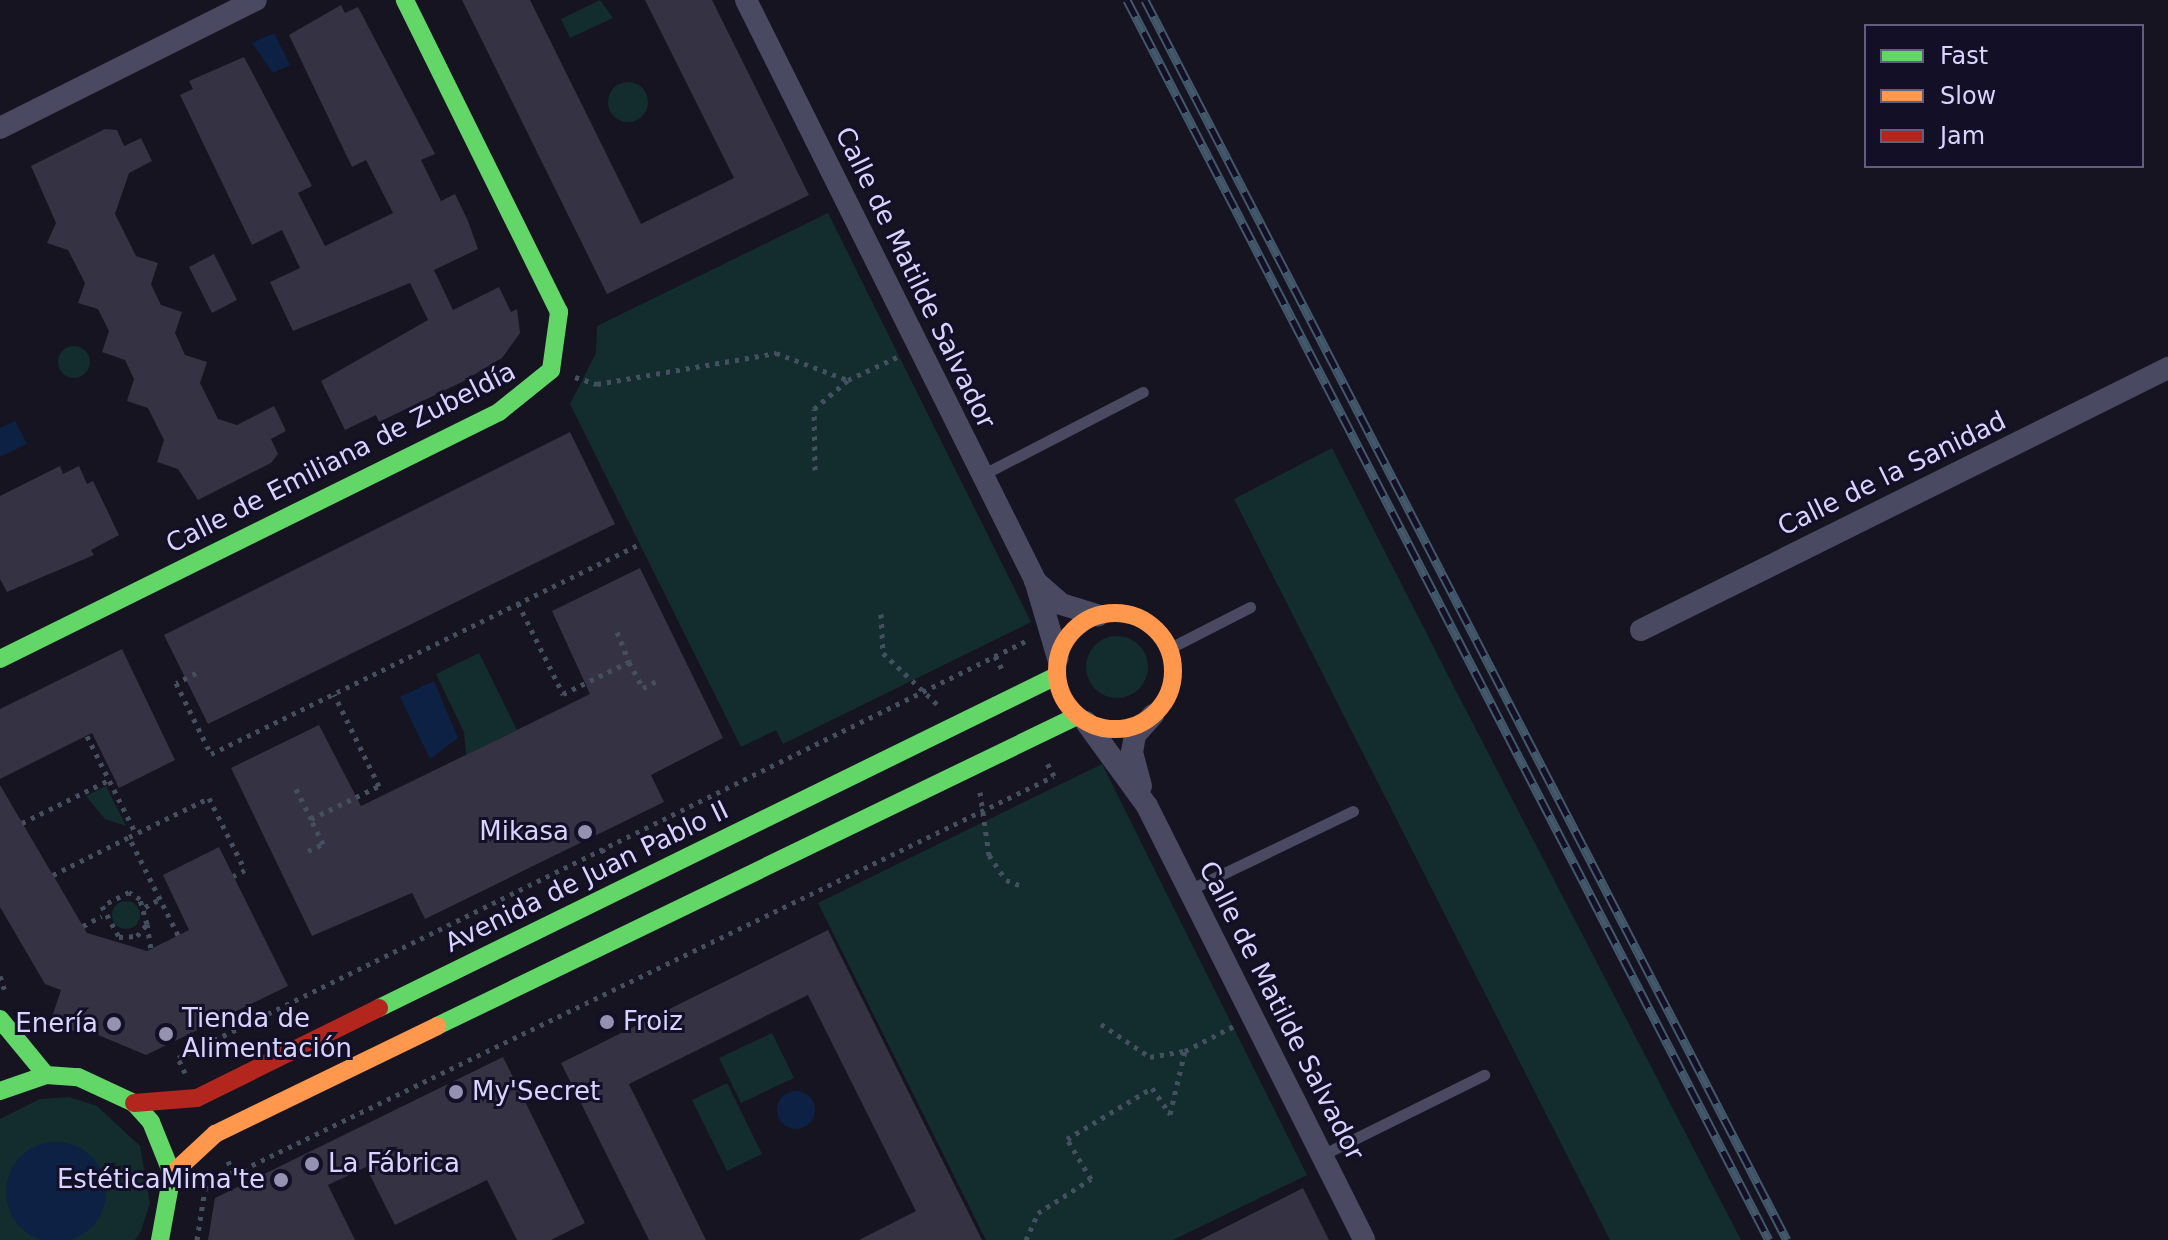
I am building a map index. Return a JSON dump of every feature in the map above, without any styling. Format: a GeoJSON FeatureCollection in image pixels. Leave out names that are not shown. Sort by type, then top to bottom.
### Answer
{"type":"FeatureCollection","features":[{"type":"Feature","properties":{"kind":"street"},"geometry":{"type":"LineString","coordinates":[[0,128],[256,0]]}},
{"type":"Feature","properties":{"kind":"street","name":"Calle de Emiliana de Zubeldía"},"geometry":{"type":"LineString","coordinates":[[0,659],[499,412],[551,370],[559,312],[405,0]]}},
{"type":"Feature","properties":{"kind":"street","name":"Calle de Matilde Salvador"},"geometry":{"type":"LineString","coordinates":[[746,0],[1035,580],[1057,667]]}},
{"type":"Feature","properties":{"kind":"street","name":"Calle de la Sanidad"},"geometry":{"type":"LineString","coordinates":[[1641,630],[2168,368]]}},
{"type":"Feature","properties":{"kind":"street","name":"Calle de Matilde Salvador"},"geometry":{"type":"LineString","coordinates":[[1035,580],[1061,604],[1098,615]]}},
{"type":"Feature","properties":{"kind":"street"},"geometry":{"type":"LineString","coordinates":[[172,1174],[215,1134],[979,763],[1082,719],[1121,729],[1153,715],[1172,683],[1170,648],[1146,622],[1098,615],[1072,631],[1057,667],[1082,719]]}},
{"type":"Feature","properties":{"kind":"street","name":"Avenida de Juan Pablo II"},"geometry":{"type":"LineString","coordinates":[[134,1103],[197,1098],[960,723],[1057,667]]}},
{"type":"Feature","properties":{"kind":"street","name":"Calle de Matilde Salvador"},"geometry":{"type":"LineString","coordinates":[[1147,806],[1132,752],[1135,735],[1153,715]]}},
{"type":"Feature","properties":{"kind":"street","name":"Calle de Matilde Salvador"},"geometry":{"type":"LineString","coordinates":[[1082,719],[1147,806],[1364,1240]]}},
{"type":"Feature","properties":{"kind":"street"},"geometry":{"type":"LineString","coordinates":[[0,1019],[46,1075]]}},
{"type":"Feature","properties":{"kind":"street"},"geometry":{"type":"LineString","coordinates":[[0,1091],[46,1075],[107,1086],[134,1103],[151,1122],[172,1174],[160,1240]]}},
{"type":"Feature","properties":{"kind":"lane"},"geometry":{"type":"LineString","coordinates":[[982,475],[1143,392]]}},
{"type":"Feature","properties":{"kind":"lane"},"geometry":{"type":"LineString","coordinates":[[1170,648],[1250,607]]}},
{"type":"Feature","properties":{"kind":"lane"},"geometry":{"type":"LineString","coordinates":[[1189,890],[1353,811]]}},
{"type":"Feature","properties":{"kind":"lane"},"geometry":{"type":"LineString","coordinates":[[1322,1155],[1484,1075]]}},
{"type":"Feature","properties":{"kind":"path"},"geometry":{"type":"LineString","coordinates":[[815,470],[814,409],[828,390],[918,347]]}},
{"type":"Feature","properties":{"kind":"path"},"geometry":{"type":"LineString","coordinates":[[551,370],[597,384],[776,353],[848,380]]}},
{"type":"Feature","properties":{"kind":"path"},"geometry":{"type":"LineString","coordinates":[[570,385],[577,365]]}},
{"type":"Feature","properties":{"kind":"path"},"geometry":{"type":"LineString","coordinates":[[196,673],[176,683],[211,754],[640,544]]}},
{"type":"Feature","properties":{"kind":"path"},"geometry":{"type":"LineString","coordinates":[[518,603],[563,694],[629,662]]}},
{"type":"Feature","properties":{"kind":"path"},"geometry":{"type":"LineString","coordinates":[[881,614],[883,653],[895,670],[960,723]]}},
{"type":"Feature","properties":{"kind":"path"},"geometry":{"type":"LineString","coordinates":[[617,632],[643,688],[659,680]]}},
{"type":"Feature","properties":{"kind":"path"},"geometry":{"type":"LineString","coordinates":[[311,819],[379,786],[334,694]]}},
{"type":"Feature","properties":{"kind":"path"},"geometry":{"type":"LineString","coordinates":[[87,736],[178,935]]}},
{"type":"Feature","properties":{"kind":"path"},"geometry":{"type":"LineString","coordinates":[[979,763],[989,855],[1006,880],[1022,886]]}},
{"type":"Feature","properties":{"kind":"path"},"geometry":{"type":"LineString","coordinates":[[22,823],[109,780]]}},
{"type":"Feature","properties":{"kind":"path"},"geometry":{"type":"LineString","coordinates":[[296,789],[323,844],[308,851]]}},
{"type":"Feature","properties":{"kind":"path"},"geometry":{"type":"LineString","coordinates":[[53,875],[209,798],[245,870],[233,876]]}},
{"type":"Feature","properties":{"kind":"path"},"geometry":{"type":"LineString","coordinates":[[83,926],[102,916],[113,895],[129,892],[145,907],[151,949]]}},
{"type":"Feature","properties":{"kind":"path"},"geometry":{"type":"LineString","coordinates":[[145,907],[160,899]]}},
{"type":"Feature","properties":{"kind":"path"},"geometry":{"type":"LineString","coordinates":[[102,916],[119,937],[137,936],[147,924]]}},
{"type":"Feature","properties":{"kind":"path"},"geometry":{"type":"LineString","coordinates":[[0,976],[8,989],[0,994]]}},
{"type":"Feature","properties":{"kind":"path"},"geometry":{"type":"LineString","coordinates":[[1101,1024],[1150,1057],[1185,1051],[1252,1016]]}},
{"type":"Feature","properties":{"kind":"path"},"geometry":{"type":"LineString","coordinates":[[1026,1240],[1038,1213],[1091,1179],[1067,1139],[1152,1088],[1170,1114],[1185,1051]]}},
{"type":"Feature","properties":{"kind":"path"},"geometry":{"type":"LineString","coordinates":[[197,1240],[205,1189],[234,1174]]}},
{"type":"Feature","properties":{"kind":"green space"},"geometry":{"type":"Polygon","coordinates":[[[600,0],[613,18],[570,38],[561,19],[600,0]]]}},
{"type":"Feature","properties":{"kind":"green space"},"geometry":{"type":"Polygon","coordinates":[[[628,82],[642,88],[648,102],[642,116],[628,122],[614,116],[608,102],[614,88],[628,82]]]}},
{"type":"Feature","properties":{"kind":"green space"},"geometry":{"type":"Polygon","coordinates":[[[828,213],[1031,622],[783,744],[776,730],[741,747],[570,404],[596,353],[597,326],[828,213]]]}},
{"type":"Feature","properties":{"kind":"green space"},"geometry":{"type":"Polygon","coordinates":[[[74,346],[85,351],[90,362],[85,373],[74,378],[63,373],[58,362],[63,351],[74,346]]]}},
{"type":"Feature","properties":{"kind":"green space"},"geometry":{"type":"Polygon","coordinates":[[[1332,448],[1741,1240],[1610,1240],[1234,499],[1332,448]]]}},
{"type":"Feature","properties":{"kind":"green space"},"geometry":{"type":"Polygon","coordinates":[[[1111,636],[1123,636],[1139,645],[1146,655],[1146,679],[1139,689],[1123,698],[1111,698],[1091,684],[1086,673],[1086,661],[1100,641],[1111,636]]]}},
{"type":"Feature","properties":{"kind":"green space"},"geometry":{"type":"Polygon","coordinates":[[[479,653],[517,730],[466,755],[464,732],[436,674],[479,653]]]}},
{"type":"Feature","properties":{"kind":"green space"},"geometry":{"type":"Polygon","coordinates":[[[1102,764],[1307,1175],[1173,1240],[986,1240],[818,903],[1102,764]]]}},
{"type":"Feature","properties":{"kind":"green space"},"geometry":{"type":"Polygon","coordinates":[[[106,786],[126,826],[105,819],[86,796],[106,786]]]}},
{"type":"Feature","properties":{"kind":"green space"},"geometry":{"type":"Polygon","coordinates":[[[126,901],[136,905],[140,915],[136,925],[126,929],[116,925],[112,915],[116,905],[126,901]]]}},
{"type":"Feature","properties":{"kind":"green space"},"geometry":{"type":"Polygon","coordinates":[[[772,1033],[794,1078],[741,1103],[719,1058],[772,1033]]]}},
{"type":"Feature","properties":{"kind":"green space"},"geometry":{"type":"Polygon","coordinates":[[[727,1083],[762,1154],[727,1171],[692,1100],[727,1083]]]}},
{"type":"Feature","properties":{"kind":"green space"},"geometry":{"type":"Polygon","coordinates":[[[69,1097],[97,1106],[140,1146],[150,1203],[141,1231],[135,1240],[0,1240],[0,1119],[40,1099],[69,1097]]]}},
{"type":"Feature","properties":{"kind":"water"},"geometry":{"type":"Polygon","coordinates":[[[274,33],[290,65],[273,73],[252,43],[274,33]]]}},
{"type":"Feature","properties":{"kind":"water"},"geometry":{"type":"Polygon","coordinates":[[[15,421],[27,444],[0,457],[0,428],[15,421]]]}},
{"type":"Feature","properties":{"kind":"water"},"geometry":{"type":"Polygon","coordinates":[[[434,681],[458,738],[430,759],[400,697],[434,681]]]}},
{"type":"Feature","properties":{"kind":"water"},"geometry":{"type":"Polygon","coordinates":[[[796,1091],[809,1097],[815,1110],[809,1123],[796,1129],[783,1123],[777,1110],[783,1097],[796,1091]]]}},
{"type":"Feature","properties":{"kind":"water"},"geometry":{"type":"Polygon","coordinates":[[[46,1143],[66,1143],[84,1150],[98,1164],[105,1182],[105,1202],[98,1220],[84,1234],[66,1241],[46,1241],[28,1234],[14,1220],[7,1202],[7,1182],[14,1164],[28,1150],[46,1143]]]}},
{"type":"Feature","properties":{"kind":"building"},"geometry":{"type":"Polygon","coordinates":[[[462,0],[530,0],[641,224],[734,178],[645,0],[712,0],[809,195],[607,294],[462,0]]]}},
{"type":"Feature","properties":{"kind":"building"},"geometry":{"type":"Polygon","coordinates":[[[341,5],[345,13],[358,7],[435,154],[421,160],[441,201],[455,194],[468,221],[478,249],[434,270],[453,310],[499,287],[511,312],[517,309],[520,333],[502,358],[462,382],[379,422],[376,415],[345,430],[321,381],[428,320],[410,283],[293,331],[270,282],[300,268],[282,230],[252,245],[180,95],[193,89],[189,81],[244,57],[312,186],[298,193],[325,246],[393,213],[366,160],[352,167],[289,35],[341,5]]]}},
{"type":"Feature","properties":{"kind":"building"},"geometry":{"type":"Polygon","coordinates":[[[105,129],[117,130],[124,146],[141,138],[152,161],[129,173],[115,214],[136,256],[158,263],[151,284],[161,305],[182,312],[175,333],[185,355],[207,362],[200,383],[218,419],[237,425],[274,406],[286,431],[271,439],[278,454],[271,463],[198,500],[178,469],[157,462],[164,440],[148,408],[127,401],[134,379],[125,360],[102,352],[109,331],[98,309],[78,303],[85,283],[68,250],[47,243],[56,223],[31,166],[105,129]]]}},
{"type":"Feature","properties":{"kind":"building"},"geometry":{"type":"Polygon","coordinates":[[[214,254],[237,300],[212,313],[189,267],[214,254]]]}},
{"type":"Feature","properties":{"kind":"building"},"geometry":{"type":"Polygon","coordinates":[[[570,432],[615,524],[208,724],[164,635],[570,432]]]}},
{"type":"Feature","properties":{"kind":"building"},"geometry":{"type":"Polygon","coordinates":[[[60,466],[63,474],[79,466],[87,484],[93,481],[119,535],[91,550],[94,555],[7,592],[0,579],[0,496],[60,466]]]}},
{"type":"Feature","properties":{"kind":"building"},"geometry":{"type":"Polygon","coordinates":[[[640,568],[723,738],[651,775],[664,802],[425,919],[412,893],[312,936],[231,768],[319,725],[361,806],[517,730],[590,694],[552,611],[640,568]]]}},
{"type":"Feature","properties":{"kind":"building"},"geometry":{"type":"Polygon","coordinates":[[[122,649],[175,760],[119,788],[92,733],[0,779],[0,709],[122,649]]]}},
{"type":"Feature","properties":{"kind":"building"},"geometry":{"type":"Polygon","coordinates":[[[0,785],[87,933],[147,951],[189,930],[163,875],[219,847],[288,986],[146,1055],[91,1032],[48,1029],[61,990],[45,984],[0,907],[0,785]]]}},
{"type":"Feature","properties":{"kind":"building"},"geometry":{"type":"Polygon","coordinates":[[[828,930],[982,1240],[859,1240],[916,1211],[808,995],[629,1084],[706,1240],[649,1240],[561,1063],[828,930]]]}},
{"type":"Feature","properties":{"kind":"building"},"geometry":{"type":"Polygon","coordinates":[[[503,1057],[585,1223],[551,1240],[517,1240],[487,1180],[395,1225],[366,1167],[328,1185],[355,1240],[208,1240],[215,1198],[503,1057]]]}},
{"type":"Feature","properties":{"kind":"building"},"geometry":{"type":"Polygon","coordinates":[[[1303,1188],[1329,1240],[1200,1240],[1303,1188]]]}},
{"type":"Feature","properties":{"kind":"railway"},"geometry":{"type":"LineString","coordinates":[[1127,0],[1769,1240]]}},
{"type":"Feature","properties":{"kind":"railway"},"geometry":{"type":"LineString","coordinates":[[1145,0],[1787,1240]]}},
{"type":"Feature","properties":{"kind":"traffic: fast"},"geometry":{"type":"LineString","coordinates":[[0,659],[499,412],[551,370],[559,312],[405,0]]}},
{"type":"Feature","properties":{"kind":"traffic: fast"},"geometry":{"type":"LineString","coordinates":[[379,1008],[1056,676]]}},
{"type":"Feature","properties":{"kind":"traffic: fast"},"geometry":{"type":"LineString","coordinates":[[437,1026],[1077,716]]}},
{"type":"Feature","properties":{"kind":"traffic: fast"},"geometry":{"type":"LineString","coordinates":[[0,1019],[46,1075]]}},
{"type":"Feature","properties":{"kind":"traffic: fast"},"geometry":{"type":"LineString","coordinates":[[0,1091],[46,1075],[78,1077],[134,1103],[151,1122],[172,1174],[160,1240]]}},
{"type":"Feature","properties":{"kind":"traffic: slow"},"geometry":{"type":"LineString","coordinates":[[1115,613],[1137,618],[1156,630],[1168,649],[1173,671],[1168,693],[1156,712],[1137,724],[1115,729],[1093,724],[1074,712],[1062,693],[1057,671],[1062,649],[1074,630],[1093,618],[1115,613]]}},
{"type":"Feature","properties":{"kind":"traffic: slow"},"geometry":{"type":"LineString","coordinates":[[172,1174],[215,1134],[437,1026]]}},
{"type":"Feature","properties":{"kind":"traffic: jam"},"geometry":{"type":"LineString","coordinates":[[134,1103],[197,1098],[379,1008]]}},
{"type":"Feature","properties":{"kind":"place","name":"Mikasa"},"geometry":{"type":"Point","coordinates":[585,832]}},
{"type":"Feature","properties":{"kind":"place","name":"Froiz"},"geometry":{"type":"Point","coordinates":[607,1022]}},
{"type":"Feature","properties":{"kind":"place","name":"Enería"},"geometry":{"type":"Point","coordinates":[114,1024]}},
{"type":"Feature","properties":{"kind":"place","name":"Tienda de Alimentación"},"geometry":{"type":"Point","coordinates":[166,1034]}},
{"type":"Feature","properties":{"kind":"place","name":"My'Secret"},"geometry":{"type":"Point","coordinates":[456,1092]}},
{"type":"Feature","properties":{"kind":"place","name":"La Fábrica"},"geometry":{"type":"Point","coordinates":[312,1164]}},
{"type":"Feature","properties":{"kind":"place","name":"EstéticaMima'te"},"geometry":{"type":"Point","coordinates":[281,1180]}}]}
